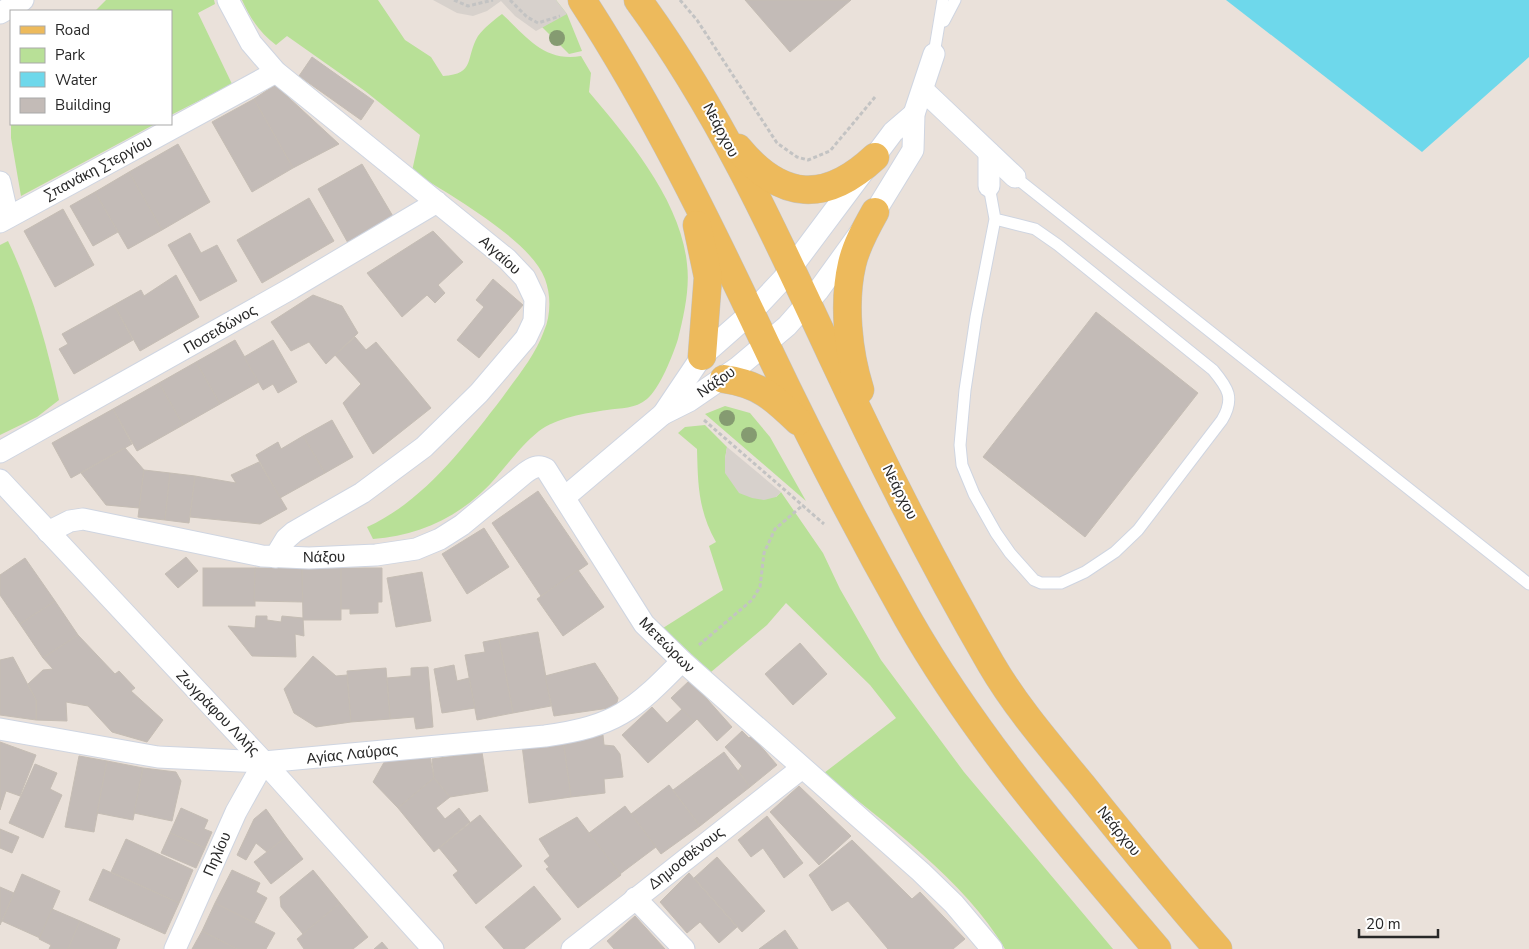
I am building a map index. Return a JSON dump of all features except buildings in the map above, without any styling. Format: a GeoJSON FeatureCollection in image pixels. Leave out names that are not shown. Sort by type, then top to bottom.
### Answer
{"type":"FeatureCollection","features":[{"type":"Feature","properties":{"kind":"main road","name":"Νεάρχου"},"geometry":{"type":"LineString","coordinates":[[638,0],[709,105],[882,455],[973,632],[1004,686],[1041,735],[1170,894],[1218,949]]}},
{"type":"Feature","properties":{"kind":"main road"},"geometry":{"type":"LineString","coordinates":[[574,7],[619,59],[690,192],[752,312],[766,345],[810,432],[909,620],[967,713],[1019,784],[1157,949]]}},
{"type":"Feature","properties":{"kind":"main road"},"geometry":{"type":"LineString","coordinates":[[709,105],[735,144],[752,163],[775,180],[792,188],[811,190],[833,186],[863,168],[875,157]]}},
{"type":"Feature","properties":{"kind":"main road"},"geometry":{"type":"LineString","coordinates":[[690,192],[708,278],[702,356]]}},
{"type":"Feature","properties":{"kind":"main road"},"geometry":{"type":"LineString","coordinates":[[875,212],[852,263],[848,301],[850,339],[858,387],[882,455]]}},
{"type":"Feature","properties":{"kind":"main road"},"geometry":{"type":"LineString","coordinates":[[724,378],[751,384],[778,401],[810,432]]}},
{"type":"Feature","properties":{"kind":"street"},"geometry":{"type":"LineString","coordinates":[[0,13],[23,0]]}},
{"type":"Feature","properties":{"kind":"street","name":"Αιγαίου"},"geometry":{"type":"LineString","coordinates":[[228,0],[251,43],[276,72],[521,272],[529,285],[534,299],[536,314],[532,327],[492,379],[424,447],[362,493],[294,532],[286,539],[275,557]]}},
{"type":"Feature","properties":{"kind":"street"},"geometry":{"type":"LineString","coordinates":[[565,497],[663,414],[702,356],[752,312],[791,268],[893,132],[914,114],[934,54]]}},
{"type":"Feature","properties":{"kind":"street","name":"Σπανάκη Στεργίου"},"geometry":{"type":"LineString","coordinates":[[4,220],[276,72]]}},
{"type":"Feature","properties":{"kind":"street"},"geometry":{"type":"LineString","coordinates":[[923,90],[1015,177]]}},
{"type":"Feature","properties":{"kind":"street","name":"Νάξου"},"geometry":{"type":"LineString","coordinates":[[663,414],[689,401],[724,378],[766,345],[808,303],[875,212],[913,150],[914,114]]}},
{"type":"Feature","properties":{"kind":"street"},"geometry":{"type":"LineString","coordinates":[[989,153],[989,186]]}},
{"type":"Feature","properties":{"kind":"street"},"geometry":{"type":"LineString","coordinates":[[0,182],[4,220]]}},
{"type":"Feature","properties":{"kind":"street","name":"Ποσειδώνος"},"geometry":{"type":"LineString","coordinates":[[0,452],[284,292],[437,202]]}},
{"type":"Feature","properties":{"kind":"street","name":"Νάξου"},"geometry":{"type":"LineString","coordinates":[[48,532],[70,521],[83,519],[190,542],[275,557],[376,555],[428,545],[462,525],[525,473],[537,466],[546,469],[565,497]]}},
{"type":"Feature","properties":{"kind":"street","name":"Ζωγράφου Λιλής"},"geometry":{"type":"LineString","coordinates":[[0,480],[264,762],[433,949]]}},
{"type":"Feature","properties":{"kind":"street","name":"Μετεώρων"},"geometry":{"type":"LineString","coordinates":[[565,497],[636,614],[682,661],[921,872],[960,910],[992,949]]}},
{"type":"Feature","properties":{"kind":"street","name":"Αγίας Λαύρας"},"geometry":{"type":"LineString","coordinates":[[0,729],[158,757],[264,762],[567,733],[604,723],[620,716],[648,695],[682,661]]}},
{"type":"Feature","properties":{"kind":"street","name":"Πηλίου"},"geometry":{"type":"LineString","coordinates":[[175,949],[236,812],[264,762]]}},
{"type":"Feature","properties":{"kind":"street","name":"Δημοσθένους"},"geometry":{"type":"LineString","coordinates":[[572,949],[634,898],[802,768]]}},
{"type":"Feature","properties":{"kind":"street"},"geometry":{"type":"LineString","coordinates":[[634,898],[684,949]]}},
{"type":"Feature","properties":{"kind":"lane"},"geometry":{"type":"LineString","coordinates":[[934,54],[943,0]]}},
{"type":"Feature","properties":{"kind":"lane"},"geometry":{"type":"LineString","coordinates":[[939,31],[954,0]]}},
{"type":"Feature","properties":{"kind":"lane"},"geometry":{"type":"LineString","coordinates":[[1015,177],[1529,584]]}},
{"type":"Feature","properties":{"kind":"lane"},"geometry":{"type":"LineString","coordinates":[[989,186],[996,219],[976,317],[965,390],[960,445],[962,465],[983,512],[1010,553],[1034,580],[1050,584],[1061,583],[1098,564],[1115,552],[1138,530],[1222,420],[1227,412],[1228,391],[1213,370],[1058,245],[1035,229],[996,219]]}},
{"type":"Feature","properties":{"kind":"path"},"geometry":{"type":"LineString","coordinates":[[454,0],[468,6],[493,0]]}},
{"type":"Feature","properties":{"kind":"path"},"geometry":{"type":"LineString","coordinates":[[510,0],[527,17],[538,23],[574,7]]}},
{"type":"Feature","properties":{"kind":"path"},"geometry":{"type":"LineString","coordinates":[[680,0],[697,20],[777,143],[797,157],[808,160],[830,151],[875,97]]}},
{"type":"Feature","properties":{"kind":"path"},"geometry":{"type":"LineString","coordinates":[[701,418],[803,505],[827,528]]}},
{"type":"Feature","properties":{"kind":"path"},"geometry":{"type":"LineString","coordinates":[[682,661],[723,623],[752,600],[760,587],[764,553],[775,529],[803,505]]}},
{"type":"Feature","properties":{"kind":"green space"},"geometry":{"type":"Polygon","coordinates":[[[106,0],[214,0],[215,4],[198,13],[232,84],[172,114],[172,10],[96,10],[106,0]]]}},
{"type":"Feature","properties":{"kind":"green space"},"geometry":{"type":"Polygon","coordinates":[[[242,0],[378,0],[405,40],[431,57],[443,76],[453,75],[465,68],[478,36],[502,14],[528,39],[546,51],[568,57],[581,56],[591,73],[589,92],[636,150],[664,194],[683,240],[688,282],[686,302],[676,346],[666,371],[652,394],[647,399],[633,406],[562,419],[546,426],[517,452],[486,489],[458,511],[442,520],[409,533],[373,539],[367,527],[407,503],[442,471],[473,435],[525,366],[536,349],[548,318],[549,298],[547,285],[536,264],[506,234],[487,219],[412,171],[420,135],[365,91],[287,36],[276,45],[256,25],[242,0]]]}},
{"type":"Feature","properties":{"kind":"green space"},"geometry":{"type":"Polygon","coordinates":[[[556,0],[567,14],[582,51],[569,54],[538,23],[556,0]]]}},
{"type":"Feature","properties":{"kind":"green space"},"geometry":{"type":"Polygon","coordinates":[[[11,125],[153,125],[21,196],[11,138],[11,125]]]}},
{"type":"Feature","properties":{"kind":"green space"},"geometry":{"type":"Polygon","coordinates":[[[8,241],[17,260],[38,319],[59,400],[37,417],[0,435],[0,245],[8,241]]]}},
{"type":"Feature","properties":{"kind":"green space"},"geometry":{"type":"Polygon","coordinates":[[[725,406],[750,413],[770,437],[806,501],[705,414],[725,406]]]}},
{"type":"Feature","properties":{"kind":"green space"},"geometry":{"type":"Polygon","coordinates":[[[705,425],[727,447],[725,459],[776,497],[781,492],[823,553],[840,589],[881,660],[964,772],[1113,949],[1005,949],[968,899],[946,876],[897,832],[824,773],[896,718],[870,685],[786,603],[767,625],[711,672],[663,628],[723,590],[709,546],[716,542],[702,508],[697,449],[678,433],[685,427],[705,425]]]}},
{"type":"Feature","properties":{"kind":"shaded area"},"geometry":{"type":"Polygon","coordinates":[[[433,0],[556,0],[567,14],[536,31],[515,16],[501,1],[487,11],[473,16],[457,13],[433,0]]]}},
{"type":"Feature","properties":{"kind":"shaded area"},"geometry":{"type":"Polygon","coordinates":[[[727,447],[781,492],[776,497],[764,500],[739,493],[725,473],[727,447]]]}},
{"type":"Feature","properties":{"kind":"water"},"geometry":{"type":"Polygon","coordinates":[[[1226,0],[1529,0],[1529,57],[1422,152],[1226,0]]]}}]}
